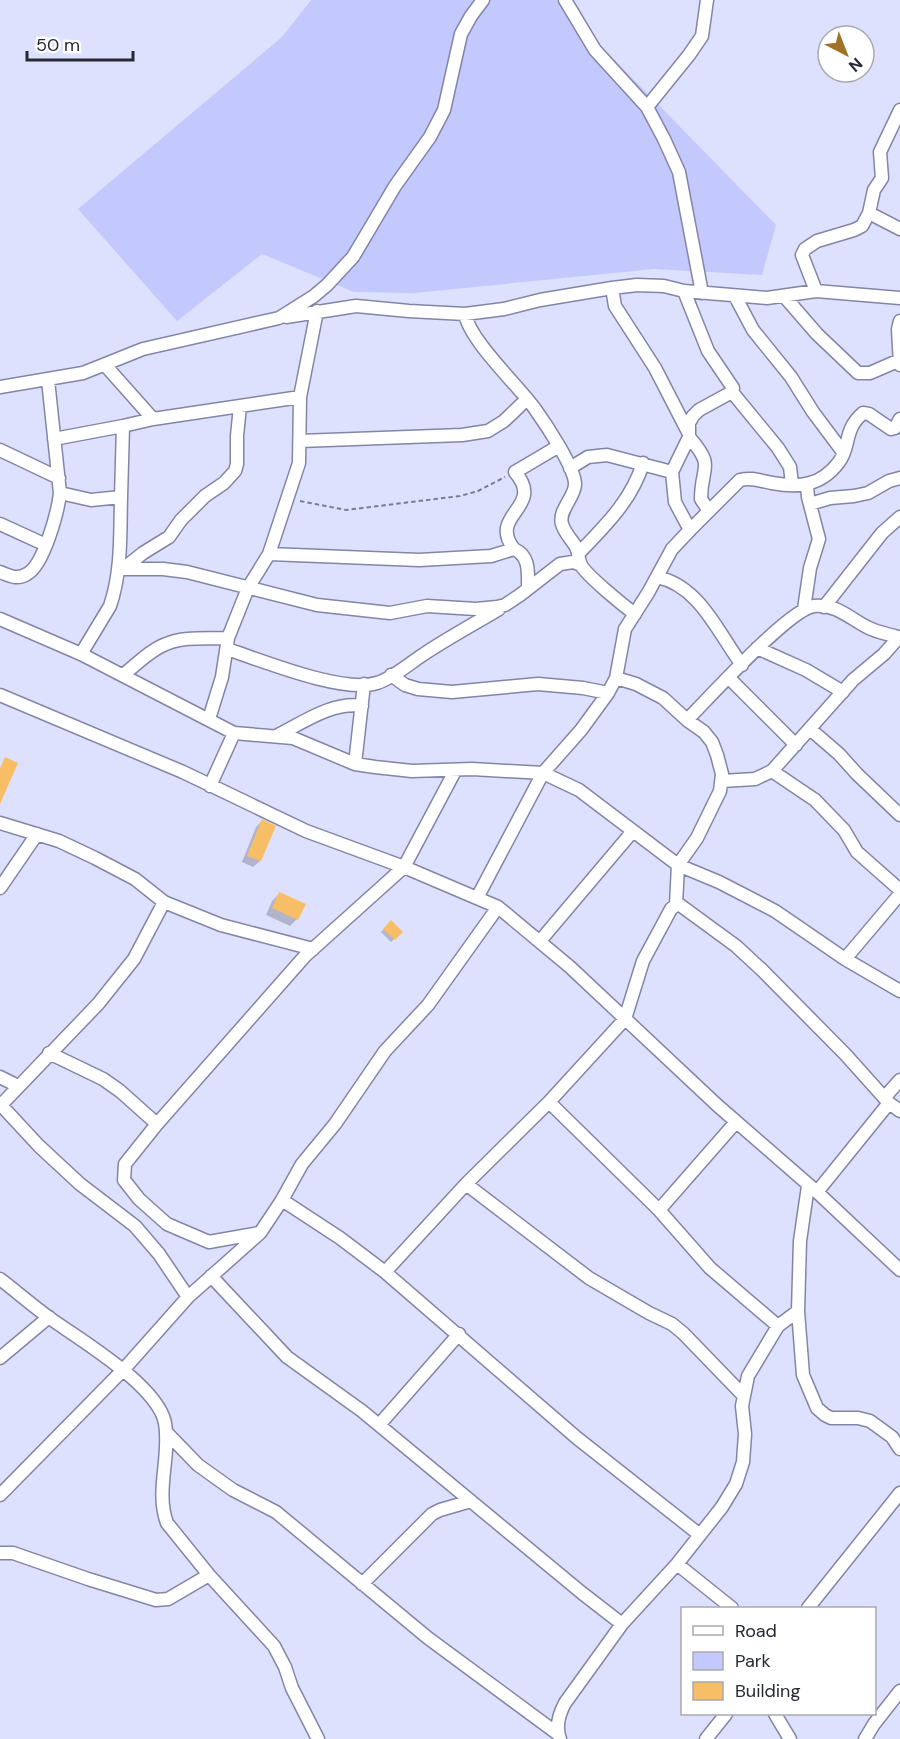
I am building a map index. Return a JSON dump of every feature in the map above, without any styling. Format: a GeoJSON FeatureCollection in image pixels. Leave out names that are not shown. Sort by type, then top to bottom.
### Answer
{"type":"FeatureCollection","features":[{"type":"Feature","properties":{"kind":"street"},"geometry":{"type":"LineString","coordinates":[[279,318],[327,285],[364,240],[395,186],[440,119],[461,34],[483,0]]}},
{"type":"Feature","properties":{"kind":"street"},"geometry":{"type":"LineString","coordinates":[[565,0],[595,50],[647,107],[664,139],[679,172],[702,293]]}},
{"type":"Feature","properties":{"kind":"street"},"geometry":{"type":"LineString","coordinates":[[647,107],[702,36],[707,0]]}},
{"type":"Feature","properties":{"kind":"street"},"geometry":{"type":"LineString","coordinates":[[816,291],[802,255],[805,249],[816,240],[859,229],[869,213],[874,190],[882,178],[880,152],[900,110]]}},
{"type":"Feature","properties":{"kind":"street"},"geometry":{"type":"LineString","coordinates":[[869,213],[900,229]]}},
{"type":"Feature","properties":{"kind":"street"},"geometry":{"type":"LineString","coordinates":[[0,387],[83,373],[143,349],[279,318],[356,306],[408,312],[465,314],[637,285],[766,298],[816,291],[900,298]]}},
{"type":"Feature","properties":{"kind":"street"},"geometry":{"type":"LineString","coordinates":[[612,288],[615,306],[655,368],[689,435],[705,457],[706,469],[701,496],[708,511]]}},
{"type":"Feature","properties":{"kind":"street"},"geometry":{"type":"LineString","coordinates":[[684,291],[703,342],[732,385],[732,392],[790,466],[792,484]]}},
{"type":"Feature","properties":{"kind":"street"},"geometry":{"type":"LineString","coordinates":[[735,296],[753,330],[791,377],[813,412],[843,452]]}},
{"type":"Feature","properties":{"kind":"street"},"geometry":{"type":"LineString","coordinates":[[784,296],[817,334],[858,373],[870,373],[900,360]]}},
{"type":"Feature","properties":{"kind":"street"},"geometry":{"type":"LineString","coordinates":[[209,719],[222,677],[227,643],[248,588],[269,554],[299,463],[300,397],[317,311]]}},
{"type":"Feature","properties":{"kind":"street"},"geometry":{"type":"LineString","coordinates":[[465,314],[466,322],[477,339],[527,399],[570,468],[575,486],[561,523],[580,559],[621,604],[635,614]]}},
{"type":"Feature","properties":{"kind":"street"},"geometry":{"type":"LineString","coordinates":[[900,321],[900,365]]}},
{"type":"Feature","properties":{"kind":"street"},"geometry":{"type":"LineString","coordinates":[[105,364],[153,419]]}},
{"type":"Feature","properties":{"kind":"street"},"geometry":{"type":"LineString","coordinates":[[0,572],[14,578],[28,573],[46,545],[58,507],[59,478],[48,380]]}},
{"type":"Feature","properties":{"kind":"street"},"geometry":{"type":"LineString","coordinates":[[690,530],[677,509],[672,472],[689,435],[689,423],[699,410],[732,392]]}},
{"type":"Feature","properties":{"kind":"street"},"geometry":{"type":"LineString","coordinates":[[54,439],[153,419],[300,397]]}},
{"type":"Feature","properties":{"kind":"street"},"geometry":{"type":"LineString","coordinates":[[300,441],[462,435],[488,431],[504,421],[527,399]]}},
{"type":"Feature","properties":{"kind":"street"},"geometry":{"type":"LineString","coordinates":[[121,569],[169,537],[181,520],[205,496],[224,483],[235,471],[240,406]]}},
{"type":"Feature","properties":{"kind":"street"},"geometry":{"type":"LineString","coordinates":[[477,898],[543,773],[581,730],[608,693],[616,678],[625,629],[672,549],[740,480],[751,477],[771,483],[807,486],[819,481],[841,460],[854,421],[863,413],[869,414],[891,429],[895,428],[900,419]]}},
{"type":"Feature","properties":{"kind":"street"},"geometry":{"type":"LineString","coordinates":[[81,654],[110,606],[121,569],[123,426]]}},
{"type":"Feature","properties":{"kind":"street"},"geometry":{"type":"LineString","coordinates":[[528,588],[528,566],[523,554],[514,549],[508,541],[505,530],[512,516],[524,501],[524,482],[515,472],[558,446]]}},
{"type":"Feature","properties":{"kind":"street"},"geometry":{"type":"LineString","coordinates":[[0,450],[59,478]]}},
{"type":"Feature","properties":{"kind":"street"},"geometry":{"type":"LineString","coordinates":[[570,468],[588,457],[607,455],[672,472]]}},
{"type":"Feature","properties":{"kind":"street"},"geometry":{"type":"LineString","coordinates":[[123,675],[154,650],[167,643],[184,640],[227,643],[325,680],[350,685],[377,683],[505,605],[560,564],[580,559],[620,508],[639,477],[643,463]]}},
{"type":"Feature","properties":{"kind":"street"},"geometry":{"type":"LineString","coordinates":[[810,504],[830,498],[868,493],[889,481],[900,478]]}},
{"type":"Feature","properties":{"kind":"street"},"geometry":{"type":"LineString","coordinates":[[804,609],[810,568],[819,539],[807,486]]}},
{"type":"Feature","properties":{"kind":"street"},"geometry":{"type":"LineString","coordinates":[[60,492],[91,500],[121,497]]}},
{"type":"Feature","properties":{"kind":"street"},"geometry":{"type":"LineString","coordinates":[[824,607],[882,533],[900,517]]}},
{"type":"Feature","properties":{"kind":"street"},"geometry":{"type":"LineString","coordinates":[[0,524],[46,545]]}},
{"type":"Feature","properties":{"kind":"street"},"geometry":{"type":"LineString","coordinates":[[269,554],[419,560],[491,556],[514,549]]}},
{"type":"Feature","properties":{"kind":"street"},"geometry":{"type":"LineString","coordinates":[[121,569],[163,569],[187,572],[317,605],[390,613],[427,606],[476,609],[505,605]]}},
{"type":"Feature","properties":{"kind":"street"},"geometry":{"type":"LineString","coordinates":[[657,577],[672,583],[705,609],[742,664]]}},
{"type":"Feature","properties":{"kind":"street"},"geometry":{"type":"LineString","coordinates":[[687,720],[766,639],[804,609],[814,606],[837,608],[870,628],[899,638],[843,692],[772,771],[755,779],[722,781]]}},
{"type":"Feature","properties":{"kind":"street"},"geometry":{"type":"LineString","coordinates":[[0,619],[81,654],[234,733],[256,736],[278,735],[306,742],[355,764],[412,771],[471,769],[543,773],[579,790],[678,865],[719,882],[775,911],[845,959],[900,991]]}},
{"type":"Feature","properties":{"kind":"street"},"geometry":{"type":"LineString","coordinates":[[757,648],[806,670],[843,692]]}},
{"type":"Feature","properties":{"kind":"street"},"geometry":{"type":"LineString","coordinates":[[391,675],[405,685],[452,692],[538,684],[608,693]]}},
{"type":"Feature","properties":{"kind":"street"},"geometry":{"type":"LineString","coordinates":[[616,678],[636,684],[663,698],[704,732],[712,742],[722,774],[720,791],[697,838],[678,865],[676,905]]}},
{"type":"Feature","properties":{"kind":"street"},"geometry":{"type":"LineString","coordinates":[[729,678],[796,745]]}},
{"type":"Feature","properties":{"kind":"street"},"geometry":{"type":"LineString","coordinates":[[355,764],[364,684]]}},
{"type":"Feature","properties":{"kind":"street"},"geometry":{"type":"LineString","coordinates":[[0,695],[183,772],[306,831],[404,867],[498,907],[540,941],[900,1270]]}},
{"type":"Feature","properties":{"kind":"street"},"geometry":{"type":"LineString","coordinates":[[278,735],[337,708],[352,704],[362,706]]}},
{"type":"Feature","properties":{"kind":"street"},"geometry":{"type":"LineString","coordinates":[[810,729],[839,754],[900,815]]}},
{"type":"Feature","properties":{"kind":"street"},"geometry":{"type":"LineString","coordinates":[[210,786],[234,733]]}},
{"type":"Feature","properties":{"kind":"street"},"geometry":{"type":"LineString","coordinates":[[260,1233],[209,1242],[167,1224],[139,1199],[124,1180],[125,1164],[246,1022],[313,949],[404,867],[455,771]]}},
{"type":"Feature","properties":{"kind":"street"},"geometry":{"type":"LineString","coordinates":[[772,771],[815,800],[844,830],[858,852],[900,892],[845,959]]}},
{"type":"Feature","properties":{"kind":"street"},"geometry":{"type":"LineString","coordinates":[[0,823],[59,841],[135,879],[164,902],[221,925],[313,949]]}},
{"type":"Feature","properties":{"kind":"street"},"geometry":{"type":"LineString","coordinates":[[540,941],[633,831]]}},
{"type":"Feature","properties":{"kind":"street"},"geometry":{"type":"LineString","coordinates":[[0,888],[37,834]]}},
{"type":"Feature","properties":{"kind":"street"},"geometry":{"type":"LineString","coordinates":[[164,902],[134,959],[98,1004],[1,1105],[39,1146],[80,1184],[135,1226],[159,1254],[188,1297]]}},
{"type":"Feature","properties":{"kind":"street"},"geometry":{"type":"LineString","coordinates":[[386,1272],[466,1184],[549,1102],[625,1019],[643,961],[670,909],[676,905],[689,911],[745,954],[900,1111]]}},
{"type":"Feature","properties":{"kind":"street"},"geometry":{"type":"LineString","coordinates":[[0,1495],[124,1369],[188,1297],[260,1233],[302,1164],[335,1124],[385,1051],[428,1005],[498,907]]}},
{"type":"Feature","properties":{"kind":"street"},"geometry":{"type":"LineString","coordinates":[[49,1053],[103,1079],[120,1090],[157,1124]]}},
{"type":"Feature","properties":{"kind":"street"},"geometry":{"type":"LineString","coordinates":[[0,1077],[18,1086]]}},
{"type":"Feature","properties":{"kind":"street"},"geometry":{"type":"LineString","coordinates":[[900,1080],[887,1100],[813,1189],[800,1241],[798,1311],[803,1375],[817,1408],[831,1418],[858,1418],[870,1421],[892,1437],[900,1449]]}},
{"type":"Feature","properties":{"kind":"street"},"geometry":{"type":"LineString","coordinates":[[549,1102],[659,1210],[710,1268],[778,1326]]}},
{"type":"Feature","properties":{"kind":"street"},"geometry":{"type":"LineString","coordinates":[[659,1210],[736,1122]]}},
{"type":"Feature","properties":{"kind":"street"},"geometry":{"type":"LineString","coordinates":[[466,1184],[589,1278],[649,1314],[672,1324],[743,1395]]}},
{"type":"Feature","properties":{"kind":"street"},"geometry":{"type":"LineString","coordinates":[[282,1200],[386,1272],[577,1438],[700,1535]]}},
{"type":"Feature","properties":{"kind":"street"},"geometry":{"type":"LineString","coordinates":[[211,1276],[288,1356],[379,1425],[622,1624]]}},
{"type":"Feature","properties":{"kind":"street"},"geometry":{"type":"LineString","coordinates":[[0,1279],[48,1317],[124,1369],[160,1408],[166,1432],[163,1482],[164,1515],[167,1523],[208,1575],[274,1646],[318,1739]]}},
{"type":"Feature","properties":{"kind":"street"},"geometry":{"type":"LineString","coordinates":[[559,1736],[558,1716],[565,1703],[622,1624],[677,1564],[722,1507],[735,1484],[743,1462],[745,1434],[742,1406],[748,1376],[778,1326],[798,1311]]}},
{"type":"Feature","properties":{"kind":"street"},"geometry":{"type":"LineString","coordinates":[[0,1358],[48,1317]]}},
{"type":"Feature","properties":{"kind":"street"},"geometry":{"type":"LineString","coordinates":[[379,1425],[459,1334]]}},
{"type":"Feature","properties":{"kind":"street"},"geometry":{"type":"LineString","coordinates":[[166,1432],[198,1465],[233,1490],[276,1512],[428,1638],[559,1736]]}},
{"type":"Feature","properties":{"kind":"street"},"geometry":{"type":"LineString","coordinates":[[809,1607],[900,1493]]}},
{"type":"Feature","properties":{"kind":"street"},"geometry":{"type":"LineString","coordinates":[[362,1584],[432,1514],[471,1502]]}},
{"type":"Feature","properties":{"kind":"street"},"geometry":{"type":"LineString","coordinates":[[0,1553],[13,1552],[156,1600],[168,1599],[208,1575]]}},
{"type":"Feature","properties":{"kind":"street"},"geometry":{"type":"LineString","coordinates":[[677,1564],[731,1607]]}},
{"type":"Feature","properties":{"kind":"street"},"geometry":{"type":"LineString","coordinates":[[865,1739],[900,1691]]}},
{"type":"Feature","properties":{"kind":"street"},"geometry":{"type":"LineString","coordinates":[[706,1739],[724,1715]]}},
{"type":"Feature","properties":{"kind":"street"},"geometry":{"type":"LineString","coordinates":[[776,1715],[790,1739]]}},
{"type":"Feature","properties":{"kind":"path"},"geometry":{"type":"LineString","coordinates":[[289,498],[346,510],[459,496],[478,491],[515,472]]}},
{"type":"Feature","properties":{"kind":"green space"},"geometry":{"type":"Polygon","coordinates":[[[311,0],[556,0],[776,225],[762,275],[654,269],[414,293],[354,292],[262,254],[177,321],[78,209],[282,37],[311,0]]]}},
{"type":"Feature","properties":{"kind":"building"},"geometry":{"type":"Polygon","coordinates":[[[5,757],[18,763],[0,804],[0,768],[5,757]]]}},
{"type":"Feature","properties":{"kind":"building"},"geometry":{"type":"Polygon","coordinates":[[[262,819],[276,826],[261,861],[247,856],[262,819]]]}},
{"type":"Feature","properties":{"kind":"building"},"geometry":{"type":"Polygon","coordinates":[[[279,892],[306,904],[298,920],[272,908],[279,892]]]}},
{"type":"Feature","properties":{"kind":"building"},"geometry":{"type":"Polygon","coordinates":[[[391,920],[403,932],[395,940],[383,929],[391,920]]]}}]}
